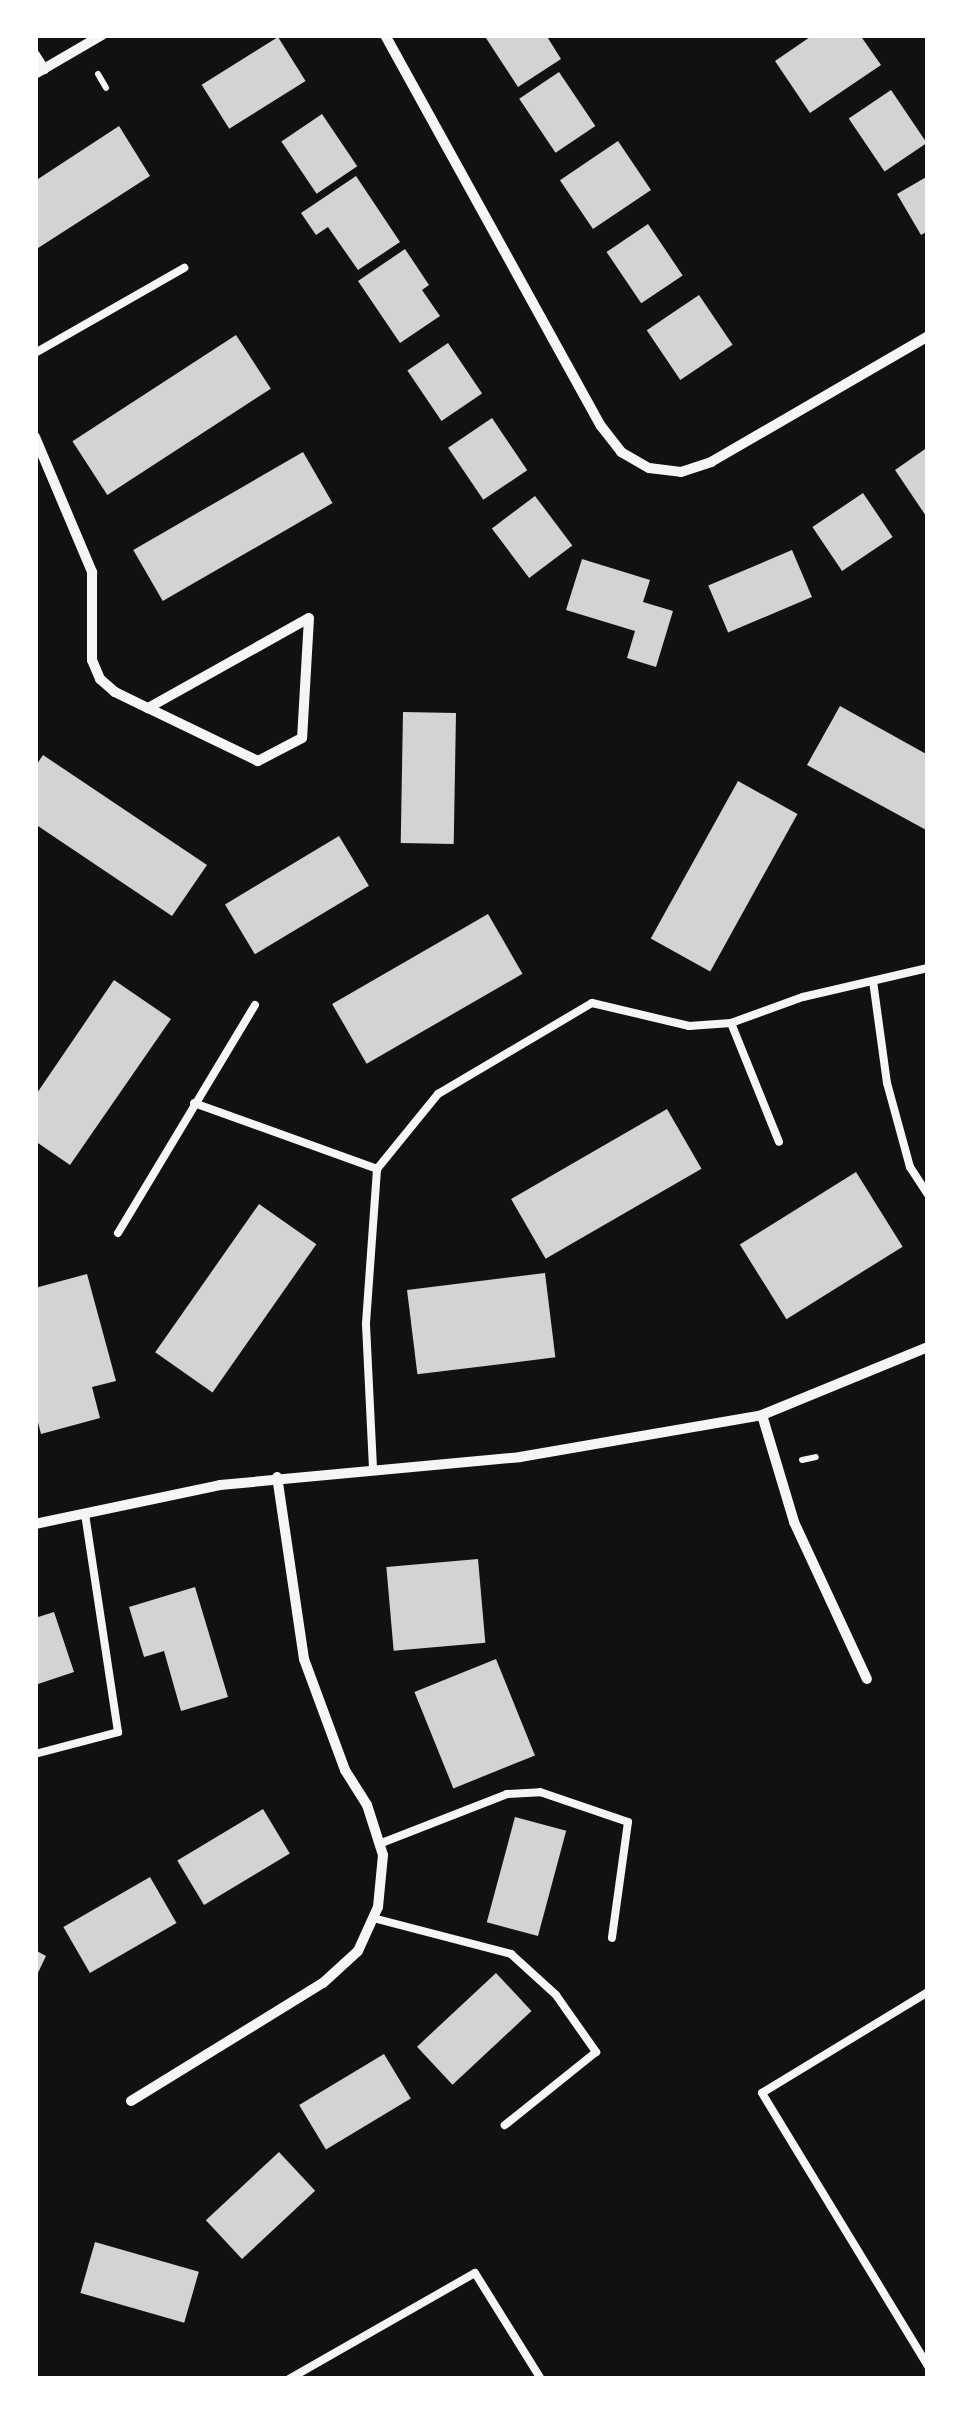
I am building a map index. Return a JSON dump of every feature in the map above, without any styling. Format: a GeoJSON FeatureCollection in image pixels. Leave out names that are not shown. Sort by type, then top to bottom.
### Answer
{"type":"FeatureCollection","features":[{"type":"Feature","properties":{"kind":"street"},"geometry":{"type":"LineString","coordinates":[[35,55],[39,72],[102,35]]}},
{"type":"Feature","properties":{"kind":"street"},"geometry":{"type":"LineString","coordinates":[[385,35],[601,426],[620,452],[649,468],[681,472],[711,462],[928,336]]}},
{"type":"Feature","properties":{"kind":"street"},"geometry":{"type":"LineString","coordinates":[[35,437],[92,572],[96,669],[114,692],[258,761],[302,738],[310,618],[148,708]]}},
{"type":"Feature","properties":{"kind":"street"},"geometry":{"type":"LineString","coordinates":[[35,1524],[220,1484],[520,1457],[762,1416],[928,1347]]}},
{"type":"Feature","properties":{"kind":"street"},"geometry":{"type":"LineString","coordinates":[[762,1416],[794,1522],[867,1679]]}},
{"type":"Feature","properties":{"kind":"street"},"geometry":{"type":"LineString","coordinates":[[131,2101],[323,1983],[358,1951],[373,1918],[383,1855],[304,1659],[277,1478]]}},
{"type":"Feature","properties":{"kind":"lane"},"geometry":{"type":"LineString","coordinates":[[35,353],[184,268]]}},
{"type":"Feature","properties":{"kind":"lane"},"geometry":{"type":"LineString","coordinates":[[374,1468],[366,1322],[377,1169],[438,1094],[592,1003],[689,1026],[731,1023],[802,997],[928,968]]}},
{"type":"Feature","properties":{"kind":"lane"},"geometry":{"type":"LineString","coordinates":[[873,981],[887,1083],[910,1167],[928,1195]]}},
{"type":"Feature","properties":{"kind":"lane"},"geometry":{"type":"LineString","coordinates":[[118,1234],[254,1005]]}},
{"type":"Feature","properties":{"kind":"lane"},"geometry":{"type":"LineString","coordinates":[[731,1023],[779,1142]]}},
{"type":"Feature","properties":{"kind":"lane"},"geometry":{"type":"LineString","coordinates":[[194,1103],[377,1169]]}},
{"type":"Feature","properties":{"kind":"lane"},"geometry":{"type":"LineString","coordinates":[[35,1754],[118,1732],[85,1513]]}},
{"type":"Feature","properties":{"kind":"lane"},"geometry":{"type":"LineString","coordinates":[[379,1844],[507,1794],[540,1792],[628,1822],[612,1938]]}},
{"type":"Feature","properties":{"kind":"lane"},"geometry":{"type":"LineString","coordinates":[[373,1918],[511,1954],[556,1995],[596,2052],[505,2125]]}},
{"type":"Feature","properties":{"kind":"lane"},"geometry":{"type":"LineString","coordinates":[[928,1992],[762,2093],[928,2366]]}},
{"type":"Feature","properties":{"kind":"lane"},"geometry":{"type":"LineString","coordinates":[[289,2379],[476,2273],[541,2379]]}},
{"type":"Feature","properties":{"kind":"path"},"geometry":{"type":"LineString","coordinates":[[98,74],[106,88]]}},
{"type":"Feature","properties":{"kind":"path"},"geometry":{"type":"LineString","coordinates":[[802,1460],[816,1457]]}},
{"type":"Feature","properties":{"kind":"building"},"geometry":{"type":"Polygon","coordinates":[[[484,35],[546,35],[561,59],[518,87],[484,35]]]}},
{"type":"Feature","properties":{"kind":"building"},"geometry":{"type":"Polygon","coordinates":[[[813,35],[860,35],[881,65],[810,113],[775,61],[813,35]]]}},
{"type":"Feature","properties":{"kind":"building"},"geometry":{"type":"Polygon","coordinates":[[[278,37],[306,81],[229,129],[202,85],[278,37]]]}},
{"type":"Feature","properties":{"kind":"building"},"geometry":{"type":"Polygon","coordinates":[[[559,72],[595,126],[556,153],[519,99],[559,72]]]}},
{"type":"Feature","properties":{"kind":"building"},"geometry":{"type":"Polygon","coordinates":[[[891,90],[927,143],[885,172],[849,119],[891,90]]]}},
{"type":"Feature","properties":{"kind":"building"},"geometry":{"type":"Polygon","coordinates":[[[322,114],[357,166],[317,194],[281,141],[322,114]]]}},
{"type":"Feature","properties":{"kind":"building"},"geometry":{"type":"Polygon","coordinates":[[[119,126],[150,176],[35,250],[35,181],[119,126]]]}},
{"type":"Feature","properties":{"kind":"building"},"geometry":{"type":"Polygon","coordinates":[[[618,141],[651,190],[593,229],[560,180],[618,141]]]}},
{"type":"Feature","properties":{"kind":"building"},"geometry":{"type":"Polygon","coordinates":[[[356,176],[400,242],[358,270],[328,227],[316,235],[301,213],[356,176]]]}},
{"type":"Feature","properties":{"kind":"building"},"geometry":{"type":"Polygon","coordinates":[[[928,176],[928,231],[921,235],[897,194],[928,176]]]}},
{"type":"Feature","properties":{"kind":"building"},"geometry":{"type":"Polygon","coordinates":[[[648,224],[683,275],[641,303],[607,252],[648,224]]]}},
{"type":"Feature","properties":{"kind":"building"},"geometry":{"type":"Polygon","coordinates":[[[405,249],[429,285],[422,290],[440,316],[400,343],[358,281],[405,249]]]}},
{"type":"Feature","properties":{"kind":"building"},"geometry":{"type":"Polygon","coordinates":[[[699,295],[733,345],[680,380],[647,330],[699,295]]]}},
{"type":"Feature","properties":{"kind":"building"},"geometry":{"type":"Polygon","coordinates":[[[236,335],[271,389],[107,495],[72,441],[236,335]]]}},
{"type":"Feature","properties":{"kind":"building"},"geometry":{"type":"Polygon","coordinates":[[[448,343],[482,394],[441,421],[407,370],[448,343]]]}},
{"type":"Feature","properties":{"kind":"building"},"geometry":{"type":"Polygon","coordinates":[[[492,418],[527,470],[483,500],[448,448],[492,418]]]}},
{"type":"Feature","properties":{"kind":"building"},"geometry":{"type":"Polygon","coordinates":[[[928,447],[928,519],[895,470],[928,447]]]}},
{"type":"Feature","properties":{"kind":"building"},"geometry":{"type":"Polygon","coordinates":[[[303,452],[332,503],[163,601],[133,550],[303,452]]]}},
{"type":"Feature","properties":{"kind":"building"},"geometry":{"type":"Polygon","coordinates":[[[863,493],[893,537],[842,571],[812,527],[863,493]]]}},
{"type":"Feature","properties":{"kind":"building"},"geometry":{"type":"Polygon","coordinates":[[[535,496],[572,546],[529,578],[492,528],[535,496]]]}},
{"type":"Feature","properties":{"kind":"building"},"geometry":{"type":"Polygon","coordinates":[[[792,550],[812,597],[728,633],[708,586],[792,550]]]}},
{"type":"Feature","properties":{"kind":"building"},"geometry":{"type":"Polygon","coordinates":[[[582,559],[650,580],[643,602],[673,611],[656,667],[627,658],[635,631],[566,610],[582,559]]]}},
{"type":"Feature","properties":{"kind":"building"},"geometry":{"type":"Polygon","coordinates":[[[840,706],[928,755],[928,831],[807,765],[840,706]]]}},
{"type":"Feature","properties":{"kind":"building"},"geometry":{"type":"Polygon","coordinates":[[[403,712],[456,713],[454,844],[401,843],[403,712]]]}},
{"type":"Feature","properties":{"kind":"building"},"geometry":{"type":"Polygon","coordinates":[[[43,755],[207,865],[172,916],[35,824],[35,767],[43,755]]]}},
{"type":"Feature","properties":{"kind":"building"},"geometry":{"type":"Polygon","coordinates":[[[738,781],[797,814],[710,971],[651,938],[738,781]]]}},
{"type":"Feature","properties":{"kind":"building"},"geometry":{"type":"Polygon","coordinates":[[[339,836],[369,886],[255,954],[225,905],[339,836]]]}},
{"type":"Feature","properties":{"kind":"building"},"geometry":{"type":"Polygon","coordinates":[[[488,914],[522,974],[367,1064],[332,1004],[488,914]]]}},
{"type":"Feature","properties":{"kind":"building"},"geometry":{"type":"Polygon","coordinates":[[[114,980],[171,1019],[70,1165],[35,1141],[35,1096],[114,980]]]}},
{"type":"Feature","properties":{"kind":"building"},"geometry":{"type":"Polygon","coordinates":[[[667,1109],[702,1169],[546,1259],[511,1199],[667,1109]]]}},
{"type":"Feature","properties":{"kind":"building"},"geometry":{"type":"Polygon","coordinates":[[[856,1172],[903,1247],[786,1319],[740,1245],[856,1172]]]}},
{"type":"Feature","properties":{"kind":"building"},"geometry":{"type":"Polygon","coordinates":[[[259,1204],[316,1244],[213,1392],[155,1352],[259,1204]]]}},
{"type":"Feature","properties":{"kind":"building"},"geometry":{"type":"Polygon","coordinates":[[[545,1273],[555,1357],[417,1374],[407,1290],[545,1273]]]}},
{"type":"Feature","properties":{"kind":"building"},"geometry":{"type":"Polygon","coordinates":[[[87,1274],[116,1381],[92,1387],[100,1418],[41,1434],[35,1411],[35,1288],[87,1274]]]}},
{"type":"Feature","properties":{"kind":"building"},"geometry":{"type":"Polygon","coordinates":[[[478,1559],[485,1643],[394,1651],[386,1567],[478,1559]]]}},
{"type":"Feature","properties":{"kind":"building"},"geometry":{"type":"Polygon","coordinates":[[[195,1587],[228,1697],[181,1711],[164,1651],[144,1657],[129,1607],[195,1587]]]}},
{"type":"Feature","properties":{"kind":"building"},"geometry":{"type":"Polygon","coordinates":[[[54,1612],[74,1672],[35,1685],[35,1618],[54,1612]]]}},
{"type":"Feature","properties":{"kind":"building"},"geometry":{"type":"Polygon","coordinates":[[[496,1659],[535,1755],[453,1788],[414,1692],[496,1659]]]}},
{"type":"Feature","properties":{"kind":"building"},"geometry":{"type":"Polygon","coordinates":[[[263,1809],[290,1854],[204,1905],[177,1861],[263,1809]]]}},
{"type":"Feature","properties":{"kind":"building"},"geometry":{"type":"Polygon","coordinates":[[[515,1817],[566,1831],[538,1936],[487,1922],[515,1817]]]}},
{"type":"Feature","properties":{"kind":"building"},"geometry":{"type":"Polygon","coordinates":[[[150,1877],[176,1923],[90,1973],[63,1927],[150,1877]]]}},
{"type":"Feature","properties":{"kind":"building"},"geometry":{"type":"Polygon","coordinates":[[[35,1950],[46,1956],[35,1979],[35,1950]]]}},
{"type":"Feature","properties":{"kind":"building"},"geometry":{"type":"Polygon","coordinates":[[[496,1973],[531,2011],[452,2085],[417,2047],[496,1973]]]}},
{"type":"Feature","properties":{"kind":"building"},"geometry":{"type":"Polygon","coordinates":[[[384,2054],[411,2099],[326,2150],[299,2105],[384,2054]]]}},
{"type":"Feature","properties":{"kind":"building"},"geometry":{"type":"Polygon","coordinates":[[[279,2152],[315,2191],[242,2259],[206,2220],[279,2152]]]}},
{"type":"Feature","properties":{"kind":"building"},"geometry":{"type":"Polygon","coordinates":[[[95,2242],[199,2272],[184,2323],[80,2293],[95,2242]]]}}]}
